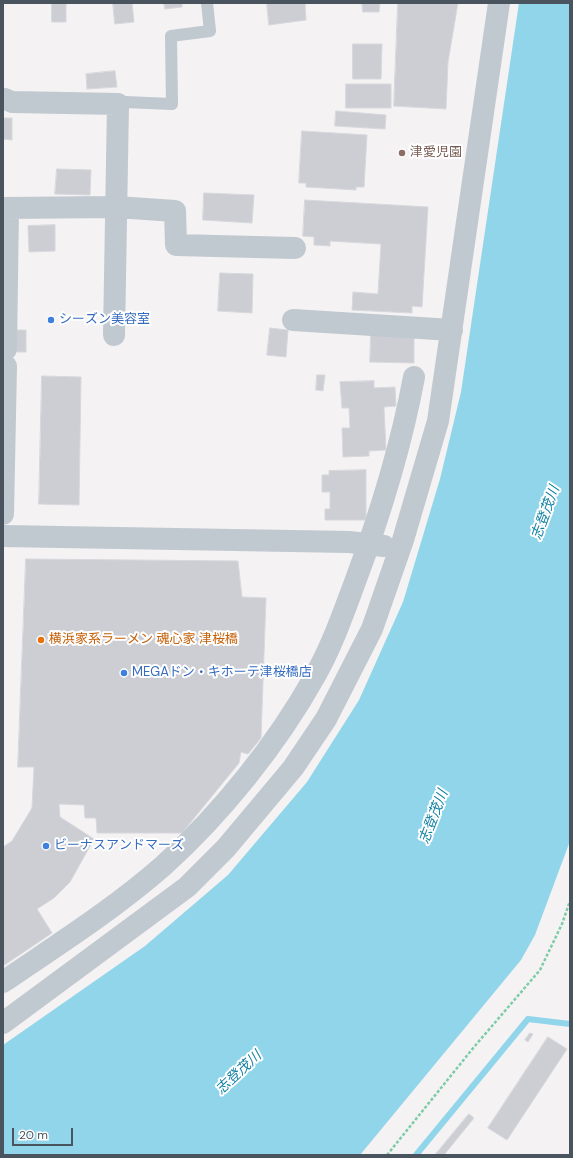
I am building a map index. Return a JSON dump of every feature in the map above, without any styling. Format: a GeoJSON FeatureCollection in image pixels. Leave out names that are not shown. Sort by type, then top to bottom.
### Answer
{"type":"FeatureCollection","features":[{"type":"Feature","properties":{"kind":"street"},"geometry":{"type":"LineString","coordinates":[[3,1024],[187,888],[226,848],[262,807],[293,768],[322,725],[353,668],[372,628],[401,546],[438,421],[499,3]]}},
{"type":"Feature","properties":{"kind":"street"},"geometry":{"type":"LineString","coordinates":[[4,99],[12,102],[118,104],[114,335]]}},
{"type":"Feature","properties":{"kind":"street"},"geometry":{"type":"LineString","coordinates":[[3,514],[6,357],[6,208],[116,207],[175,211],[176,245],[295,248]]}},
{"type":"Feature","properties":{"kind":"street"},"geometry":{"type":"LineString","coordinates":[[293,320],[452,330]]}},
{"type":"Feature","properties":{"kind":"street"},"geometry":{"type":"LineString","coordinates":[[3,982],[122,898],[163,866],[209,820],[247,775],[278,734],[315,676],[336,633],[369,546],[395,463],[407,416],[414,377]]}},
{"type":"Feature","properties":{"kind":"street"},"geometry":{"type":"LineString","coordinates":[[3,536],[349,542],[369,546],[401,546]]}},
{"type":"Feature","properties":{"kind":"lane"},"geometry":{"type":"LineString","coordinates":[[118,104],[125,102],[172,104],[171,36],[210,32],[207,3]]}},
{"type":"Feature","properties":{"kind":"path"},"geometry":{"type":"LineString","coordinates":[[387,1155],[474,1047],[540,970],[562,924],[570,901]]}},
{"type":"Feature","properties":{"kind":"water","name":"志登茂川"},"geometry":{"type":"Polygon","coordinates":[[[519,3],[570,3],[570,841],[535,935],[521,960],[360,1155],[3,1155],[3,1045],[145,946],[228,875],[307,782],[359,700],[403,602],[440,479],[461,392],[519,3]]]}},
{"type":"Feature","properties":{"kind":"building"},"geometry":{"type":"Polygon","coordinates":[[[52,3],[66,3],[66,22],[52,22],[52,3]]]}},
{"type":"Feature","properties":{"kind":"building"},"geometry":{"type":"Polygon","coordinates":[[[113,3],[132,3],[134,22],[115,24],[113,3]]]}},
{"type":"Feature","properties":{"kind":"building"},"geometry":{"type":"Polygon","coordinates":[[[164,3],[182,3],[182,7],[165,9],[164,3]]]}},
{"type":"Feature","properties":{"kind":"building"},"geometry":{"type":"Polygon","coordinates":[[[267,3],[305,3],[306,20],[269,25],[267,3]]]}},
{"type":"Feature","properties":{"kind":"building"},"geometry":{"type":"Polygon","coordinates":[[[362,3],[380,3],[379,12],[363,12],[362,3]]]}},
{"type":"Feature","properties":{"kind":"building"},"geometry":{"type":"Polygon","coordinates":[[[398,3],[458,3],[448,62],[446,109],[394,106],[398,3]]]}},
{"type":"Feature","properties":{"kind":"building"},"geometry":{"type":"Polygon","coordinates":[[[353,44],[382,44],[381,79],[353,79],[353,44]]]}},
{"type":"Feature","properties":{"kind":"building"},"geometry":{"type":"Polygon","coordinates":[[[115,71],[117,87],[87,89],[86,74],[115,71]]]}},
{"type":"Feature","properties":{"kind":"building"},"geometry":{"type":"Polygon","coordinates":[[[346,84],[391,84],[391,108],[346,108],[346,84]]]}},
{"type":"Feature","properties":{"kind":"building"},"geometry":{"type":"Polygon","coordinates":[[[336,111],[386,115],[385,129],[335,126],[336,111]]]}},
{"type":"Feature","properties":{"kind":"building"},"geometry":{"type":"Polygon","coordinates":[[[3,118],[12,118],[12,140],[3,139],[3,118]]]}},
{"type":"Feature","properties":{"kind":"building"},"geometry":{"type":"Polygon","coordinates":[[[302,131],[367,135],[364,187],[356,187],[356,190],[306,187],[306,183],[299,183],[302,131]]]}},
{"type":"Feature","properties":{"kind":"building"},"geometry":{"type":"Polygon","coordinates":[[[57,169],[91,170],[90,195],[55,194],[57,169]]]}},
{"type":"Feature","properties":{"kind":"building"},"geometry":{"type":"Polygon","coordinates":[[[204,193],[254,195],[252,223],[203,220],[204,193]]]}},
{"type":"Feature","properties":{"kind":"building"},"geometry":{"type":"Polygon","coordinates":[[[305,200],[428,207],[422,307],[412,306],[412,313],[352,310],[353,292],[378,294],[381,244],[330,241],[330,246],[314,245],[314,237],[303,236],[305,200]]]}},
{"type":"Feature","properties":{"kind":"building"},"geometry":{"type":"Polygon","coordinates":[[[55,225],[55,251],[29,252],[28,226],[55,225]]]}},
{"type":"Feature","properties":{"kind":"building"},"geometry":{"type":"Polygon","coordinates":[[[220,273],[253,274],[252,313],[218,311],[220,273]]]}},
{"type":"Feature","properties":{"kind":"building"},"geometry":{"type":"Polygon","coordinates":[[[270,328],[288,330],[286,357],[267,355],[270,328]]]}},
{"type":"Feature","properties":{"kind":"building"},"geometry":{"type":"Polygon","coordinates":[[[17,330],[26,330],[26,352],[17,352],[17,330]]]}},
{"type":"Feature","properties":{"kind":"building"},"geometry":{"type":"Polygon","coordinates":[[[371,334],[414,335],[414,363],[370,362],[371,334]]]}},
{"type":"Feature","properties":{"kind":"building"},"geometry":{"type":"Polygon","coordinates":[[[317,375],[325,375],[323,391],[316,390],[317,375]]]}},
{"type":"Feature","properties":{"kind":"building"},"geometry":{"type":"Polygon","coordinates":[[[42,376],[81,377],[79,505],[39,504],[42,376]]]}},
{"type":"Feature","properties":{"kind":"building"},"geometry":{"type":"Polygon","coordinates":[[[374,381],[374,388],[395,387],[396,406],[384,407],[386,450],[369,451],[369,456],[343,457],[342,428],[350,428],[349,408],[342,408],[340,382],[374,381]]]}},
{"type":"Feature","properties":{"kind":"building"},"geometry":{"type":"Polygon","coordinates":[[[366,470],[366,520],[325,520],[325,509],[330,509],[330,492],[322,492],[322,475],[329,475],[329,471],[366,470]]]}},
{"type":"Feature","properties":{"kind":"building"},"geometry":{"type":"Polygon","coordinates":[[[26,559],[238,561],[242,597],[266,598],[261,738],[248,754],[241,752],[239,763],[182,833],[97,833],[96,818],[85,818],[84,805],[59,804],[60,817],[94,839],[70,882],[54,898],[37,909],[52,933],[3,966],[3,847],[12,841],[32,808],[34,767],[18,767],[26,559]]]}},
{"type":"Feature","properties":{"kind":"building"},"geometry":{"type":"Polygon","coordinates":[[[530,1033],[533,1034],[528,1042],[525,1040],[530,1033]]]}},
{"type":"Feature","properties":{"kind":"building"},"geometry":{"type":"Polygon","coordinates":[[[548,1037],[567,1049],[507,1140],[488,1128],[548,1037]]]}},
{"type":"Feature","properties":{"kind":"building"},"geometry":{"type":"Polygon","coordinates":[[[469,1114],[474,1118],[444,1155],[435,1155],[469,1114]]]}},
{"type":"Feature","properties":{"kind":"waterway"},"geometry":{"type":"LineString","coordinates":[[416,1155],[528,1019],[570,1024]]}},
{"type":"Feature","properties":{"kind":"place","name":"津愛児園"},"geometry":{"type":"Point","coordinates":[402,153]}},
{"type":"Feature","properties":{"kind":"place","name":"シーズン美容室"},"geometry":{"type":"Point","coordinates":[51,320]}},
{"type":"Feature","properties":{"kind":"place","name":"横浜家系ラーメン 魂心家 津桜橋"},"geometry":{"type":"Point","coordinates":[41,640]}},
{"type":"Feature","properties":{"kind":"place","name":"MEGAドン・キホーテ津桜橋店"},"geometry":{"type":"Point","coordinates":[124,673]}},
{"type":"Feature","properties":{"kind":"place","name":"ビーナスアンドマーズ"},"geometry":{"type":"Point","coordinates":[46,846]}}]}
